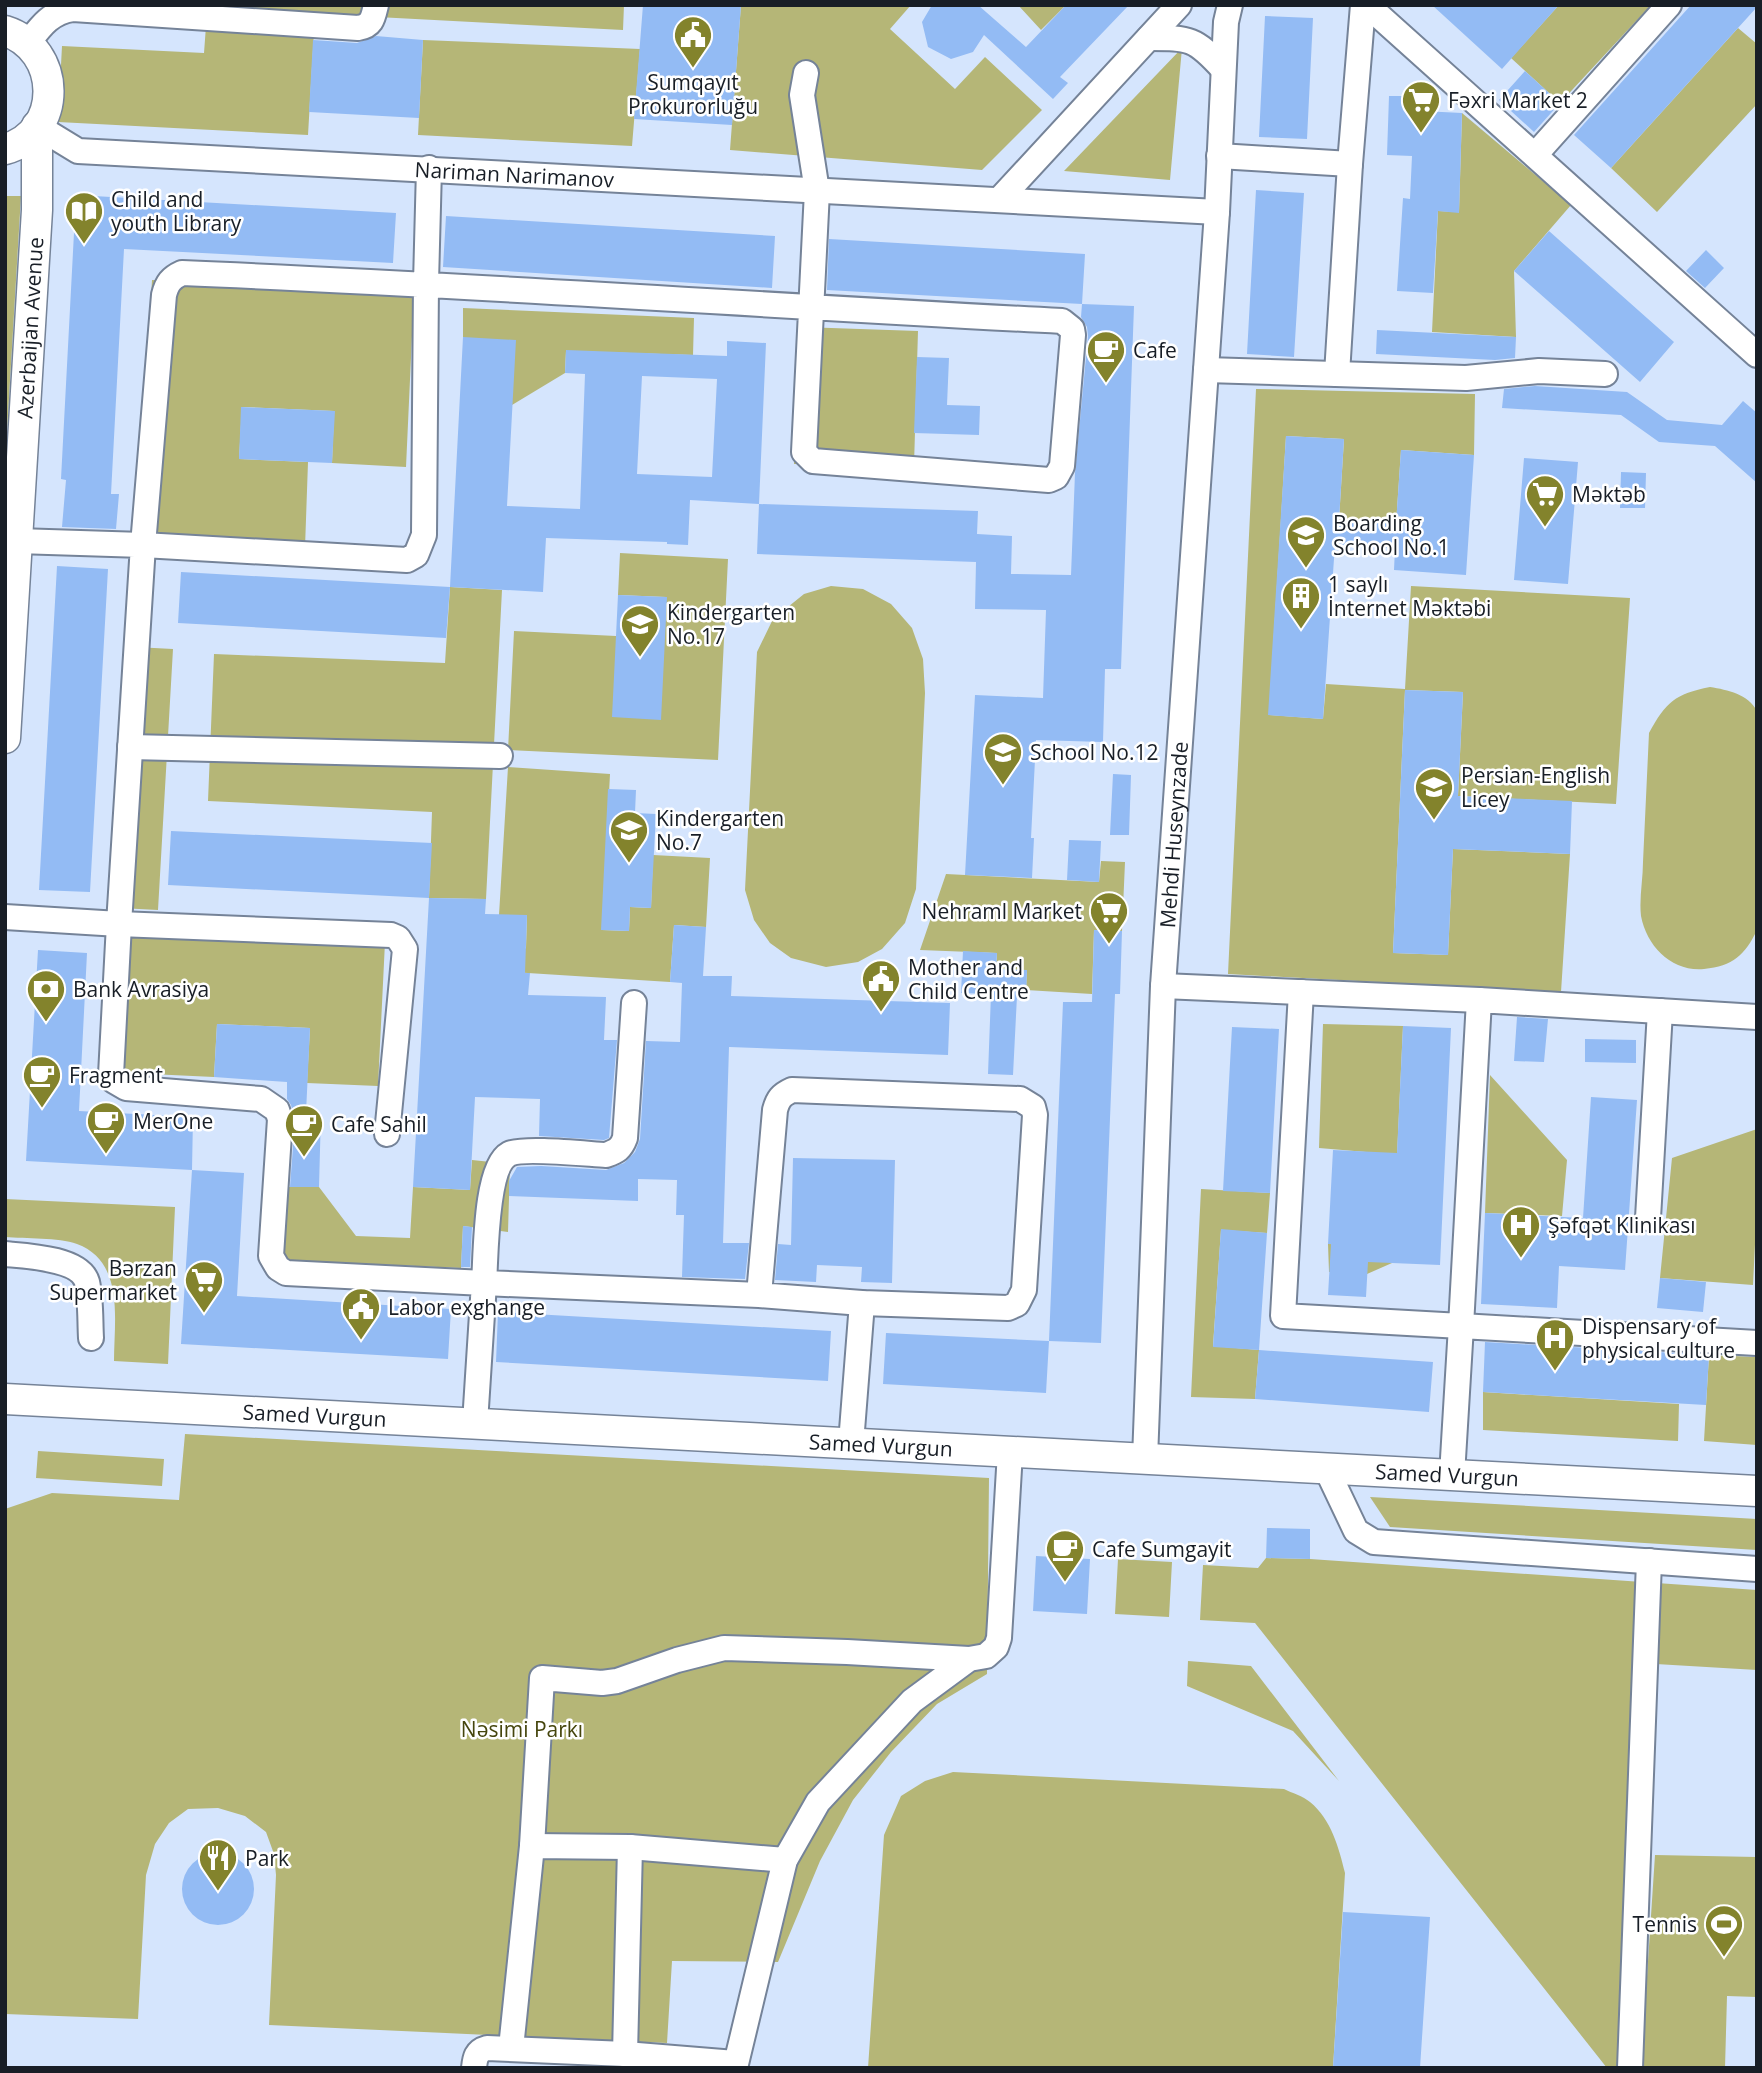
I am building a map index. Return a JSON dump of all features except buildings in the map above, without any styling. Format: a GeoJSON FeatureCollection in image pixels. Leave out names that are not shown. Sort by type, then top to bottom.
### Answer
{"type":"FeatureCollection","features":[{"type":"Feature","properties":{"kind":"main road"},"geometry":{"type":"LineString","coordinates":[[5,149],[26,138],[37,126],[46,110],[50,92],[48,74],[40,57],[17,37]]}},
{"type":"Feature","properties":{"kind":"main road","name":"Azerbaijan Avenue"},"geometry":{"type":"LineString","coordinates":[[5,738],[37,210],[37,126]]}},
{"type":"Feature","properties":{"kind":"main road","name":"Samed Vurgun"},"geometry":{"type":"LineString","coordinates":[[5,1399],[1757,1491]]}},
{"type":"Feature","properties":{"kind":"street"},"geometry":{"type":"LineString","coordinates":[[17,37],[62,10],[73,9],[358,28],[367,27],[372,22],[376,5]]}},
{"type":"Feature","properties":{"kind":"street"},"geometry":{"type":"LineString","coordinates":[[999,200],[1179,5]]}},
{"type":"Feature","properties":{"kind":"street","name":"Mehdi Huseynzade"},"geometry":{"type":"LineString","coordinates":[[1144,1459],[1163,986],[1217,212],[1226,22],[1230,5]]}},
{"type":"Feature","properties":{"kind":"street"},"geometry":{"type":"LineString","coordinates":[[1365,5],[1757,355]]}},
{"type":"Feature","properties":{"kind":"street"},"geometry":{"type":"LineString","coordinates":[[1337,374],[1350,164],[1365,5]]}},
{"type":"Feature","properties":{"kind":"street"},"geometry":{"type":"LineString","coordinates":[[1535,155],[1669,5]]}},
{"type":"Feature","properties":{"kind":"street"},"geometry":{"type":"LineString","coordinates":[[1149,37],[1185,38],[1202,47],[1223,69]]}},
{"type":"Feature","properties":{"kind":"street"},"geometry":{"type":"LineString","coordinates":[[759,1295],[775,1110],[784,1093],[792,1090],[1020,1099],[1032,1107],[1035,1115],[1024,1290],[1017,1304],[1008,1308],[862,1303],[759,1295],[286,1273],[278,1268],[271,1256],[280,1119],[277,1110],[261,1099],[126,1088],[114,1081],[111,1075],[143,545],[164,295],[167,284],[173,277],[182,273],[426,283],[810,308],[1062,321],[1068,324],[1073,335],[1060,472],[1049,480],[813,461],[808,458],[804,446],[810,308],[817,191],[802,95],[806,72]]}},
{"type":"Feature","properties":{"kind":"street","name":"Nariman Narimanov"},"geometry":{"type":"LineString","coordinates":[[37,126],[78,151],[1217,212]]}},
{"type":"Feature","properties":{"kind":"street"},"geometry":{"type":"LineString","coordinates":[[1219,156],[1350,164]]}},
{"type":"Feature","properties":{"kind":"street"},"geometry":{"type":"LineString","coordinates":[[17,541],[143,545],[407,560],[416,555],[424,535],[429,168]]}},
{"type":"Feature","properties":{"kind":"street"},"geometry":{"type":"LineString","coordinates":[[1206,370],[1466,378],[1539,371],[1605,374]]}},
{"type":"Feature","properties":{"kind":"street"},"geometry":{"type":"LineString","coordinates":[[130,747],[500,756]]}},
{"type":"Feature","properties":{"kind":"street"},"geometry":{"type":"LineString","coordinates":[[5,917],[391,934],[398,938],[405,949],[387,1134]]}},
{"type":"Feature","properties":{"kind":"street"},"geometry":{"type":"LineString","coordinates":[[1163,986],[1479,1000],[1757,1017]]}},
{"type":"Feature","properties":{"kind":"street"},"geometry":{"type":"LineString","coordinates":[[1301,992],[1283,1316],[1757,1343]]}},
{"type":"Feature","properties":{"kind":"street"},"geometry":{"type":"LineString","coordinates":[[1452,1475],[1479,1000]]}},
{"type":"Feature","properties":{"kind":"street"},"geometry":{"type":"LineString","coordinates":[[475,1423],[491,1191],[495,1175],[502,1160],[511,1153],[606,1155],[617,1152],[622,1146],[625,1138],[634,1003]]}},
{"type":"Feature","properties":{"kind":"street"},"geometry":{"type":"LineString","coordinates":[[1648,1218],[1660,1011]]}},
{"type":"Feature","properties":{"kind":"street"},"geometry":{"type":"LineString","coordinates":[[5,1254],[46,1259],[78,1270],[87,1280],[91,1338]]}},
{"type":"Feature","properties":{"kind":"street"},"geometry":{"type":"LineString","coordinates":[[852,1443],[862,1303]]}},
{"type":"Feature","properties":{"kind":"street"},"geometry":{"type":"LineString","coordinates":[[511,2048],[532,1846],[542,1678],[602,1683],[617,1681],[677,1660],[724,1648],[969,1660],[986,1656],[996,1647],[999,1638],[1010,1452]]}},
{"type":"Feature","properties":{"kind":"street"},"geometry":{"type":"LineString","coordinates":[[1326,1468],[1356,1531],[1374,1542],[1757,1569]]}},
{"type":"Feature","properties":{"kind":"street"},"geometry":{"type":"LineString","coordinates":[[1630,2068],[1649,1561]]}},
{"type":"Feature","properties":{"kind":"street"},"geometry":{"type":"LineString","coordinates":[[474,2068],[475,2057],[480,2050],[511,2048],[625,2054],[735,2065],[785,1860],[818,1802],[912,1700],[969,1660]]}},
{"type":"Feature","properties":{"kind":"street"},"geometry":{"type":"LineString","coordinates":[[532,1846],[631,1847],[785,1860]]}},
{"type":"Feature","properties":{"kind":"street"},"geometry":{"type":"LineString","coordinates":[[625,2054],[631,1847]]}},
{"type":"Feature","properties":{"kind":"green space"},"geometry":{"type":"Polygon","coordinates":[[[208,5],[624,5],[623,30],[208,8],[208,5]]]}},
{"type":"Feature","properties":{"kind":"green space"},"geometry":{"type":"Polygon","coordinates":[[[741,5],[911,5],[890,29],[955,89],[985,57],[1042,110],[982,170],[730,150],[741,5]]]}},
{"type":"Feature","properties":{"kind":"green space"},"geometry":{"type":"Polygon","coordinates":[[[1018,5],[1066,5],[1041,30],[1018,5]]]}},
{"type":"Feature","properties":{"kind":"green space"},"geometry":{"type":"Polygon","coordinates":[[[1559,5],[1651,5],[1560,103],[1511,58],[1559,5]]]}},
{"type":"Feature","properties":{"kind":"green space"},"geometry":{"type":"Polygon","coordinates":[[[206,26],[314,32],[308,135],[58,122],[62,46],[204,53],[206,26]]]}},
{"type":"Feature","properties":{"kind":"green space"},"geometry":{"type":"Polygon","coordinates":[[[1738,28],[1757,44],[1757,104],[1657,212],[1611,168],[1738,28]]]}},
{"type":"Feature","properties":{"kind":"green space"},"geometry":{"type":"Polygon","coordinates":[[[423,40],[640,49],[632,146],[418,135],[423,40]]]}},
{"type":"Feature","properties":{"kind":"green space"},"geometry":{"type":"Polygon","coordinates":[[[1182,48],[1170,180],[1064,171],[1182,48]]]}},
{"type":"Feature","properties":{"kind":"green space"},"geometry":{"type":"Polygon","coordinates":[[[1462,113],[1571,205],[1514,271],[1516,337],[1432,332],[1438,211],[1459,212],[1462,113]]]}},
{"type":"Feature","properties":{"kind":"green space"},"geometry":{"type":"Polygon","coordinates":[[[5,196],[21,196],[5,465],[5,196]]]}},
{"type":"Feature","properties":{"kind":"green space"},"geometry":{"type":"Polygon","coordinates":[[[152,280],[414,292],[406,467],[332,463],[334,411],[242,407],[239,459],[308,462],[305,548],[137,540],[152,280]]]}},
{"type":"Feature","properties":{"kind":"green space"},"geometry":{"type":"Polygon","coordinates":[[[463,308],[694,318],[693,355],[566,351],[565,373],[512,405],[463,337],[463,308]]]}},
{"type":"Feature","properties":{"kind":"green space"},"geometry":{"type":"Polygon","coordinates":[[[802,327],[918,331],[914,465],[794,464],[802,327]]]}},
{"type":"Feature","properties":{"kind":"green space"},"geometry":{"type":"Polygon","coordinates":[[[1256,389],[1475,394],[1474,455],[1401,450],[1396,524],[1339,520],[1344,439],[1286,436],[1269,715],[1323,719],[1326,684],[1405,689],[1411,586],[1630,598],[1616,804],[1458,796],[1463,692],[1405,690],[1393,953],[1448,955],[1453,849],[1570,854],[1561,992],[1228,974],[1256,389]]]}},
{"type":"Feature","properties":{"kind":"green space"},"geometry":{"type":"Polygon","coordinates":[[[620,553],[728,559],[718,760],[508,750],[514,631],[616,636],[666,597],[618,595],[620,553]]]}},
{"type":"Feature","properties":{"kind":"green space"},"geometry":{"type":"Polygon","coordinates":[[[831,586],[863,589],[891,604],[912,628],[923,659],[925,693],[916,889],[905,923],[882,949],[858,962],[826,967],[791,958],[770,943],[754,920],[745,890],[757,652],[773,619],[804,594],[831,586]]]}},
{"type":"Feature","properties":{"kind":"green space"},"geometry":{"type":"Polygon","coordinates":[[[450,587],[502,590],[486,899],[429,898],[432,812],[208,801],[214,654],[445,663],[450,587]]]}},
{"type":"Feature","properties":{"kind":"green space"},"geometry":{"type":"Polygon","coordinates":[[[135,647],[173,649],[158,910],[120,908],[135,647]]]}},
{"type":"Feature","properties":{"kind":"green space"},"geometry":{"type":"Polygon","coordinates":[[[1710,687],[1743,697],[1757,711],[1757,930],[1737,958],[1723,965],[1692,969],[1672,962],[1655,947],[1641,916],[1649,733],[1673,701],[1680,696],[1710,687]]]}},
{"type":"Feature","properties":{"kind":"green space"},"geometry":{"type":"Polygon","coordinates":[[[508,767],[610,774],[602,930],[629,931],[630,907],[651,908],[653,855],[710,858],[706,927],[674,925],[670,982],[495,971],[526,948],[527,915],[499,915],[508,767]]]}},
{"type":"Feature","properties":{"kind":"green space"},"geometry":{"type":"Polygon","coordinates":[[[1101,861],[1125,862],[1122,931],[1094,930],[1092,994],[1026,990],[1027,970],[996,969],[997,953],[920,950],[946,874],[1099,882],[1101,861]]]}},
{"type":"Feature","properties":{"kind":"green space"},"geometry":{"type":"Polygon","coordinates":[[[116,933],[385,942],[378,1086],[307,1083],[310,1028],[217,1024],[214,1077],[108,1072],[116,933]]]}},
{"type":"Feature","properties":{"kind":"green space"},"geometry":{"type":"Polygon","coordinates":[[[1323,1024],[1403,1026],[1392,1263],[1367,1274],[1329,1272],[1328,1244],[1362,1245],[1366,1152],[1319,1148],[1323,1024]]]}},
{"type":"Feature","properties":{"kind":"green space"},"geometry":{"type":"Polygon","coordinates":[[[1490,1075],[1567,1160],[1562,1216],[1485,1213],[1490,1075]]]}},
{"type":"Feature","properties":{"kind":"green space"},"geometry":{"type":"Polygon","coordinates":[[[1757,1129],[1753,1285],[1660,1278],[1672,1158],[1757,1129]]]}},
{"type":"Feature","properties":{"kind":"green space"},"geometry":{"type":"Polygon","coordinates":[[[472,1160],[510,1164],[508,1232],[463,1226],[461,1268],[281,1260],[284,1187],[319,1187],[356,1236],[410,1238],[413,1187],[470,1190],[472,1160]]]}},
{"type":"Feature","properties":{"kind":"green space"},"geometry":{"type":"Polygon","coordinates":[[[1201,1189],[1270,1193],[1267,1233],[1221,1230],[1213,1346],[1259,1350],[1255,1399],[1191,1397],[1201,1189]]]}},
{"type":"Feature","properties":{"kind":"green space"},"geometry":{"type":"Polygon","coordinates":[[[5,1199],[175,1207],[168,1364],[114,1361],[114,1294],[103,1264],[77,1244],[51,1239],[5,1237],[5,1199]]]}},
{"type":"Feature","properties":{"kind":"green space"},"geometry":{"type":"Polygon","coordinates":[[[1709,1355],[1757,1357],[1757,1445],[1704,1441],[1709,1355]]]}},
{"type":"Feature","properties":{"kind":"green space"},"geometry":{"type":"Polygon","coordinates":[[[1483,1392],[1679,1404],[1678,1441],[1483,1430],[1483,1392]]]}},
{"type":"Feature","properties":{"kind":"green space","name":"Nəsimi Parkı"},"geometry":{"type":"Polygon","coordinates":[[[185,1434],[989,1478],[987,1674],[937,1704],[891,1752],[853,1800],[820,1861],[778,1962],[672,1961],[667,2043],[269,2025],[276,1875],[274,1854],[266,1832],[245,1816],[218,1808],[188,1809],[169,1823],[155,1844],[146,1875],[138,2019],[5,2014],[5,1509],[52,1493],[179,1500],[185,1434]]]}},
{"type":"Feature","properties":{"kind":"green space"},"geometry":{"type":"Polygon","coordinates":[[[38,1451],[164,1459],[162,1486],[36,1478],[38,1451]]]}},
{"type":"Feature","properties":{"kind":"green space"},"geometry":{"type":"Polygon","coordinates":[[[1370,1497],[1757,1519],[1757,1550],[1390,1527],[1370,1497]]]}},
{"type":"Feature","properties":{"kind":"green space"},"geometry":{"type":"Polygon","coordinates":[[[1266,1558],[1757,1590],[1757,1670],[1639,1663],[1621,2068],[1607,2068],[1255,1623],[1200,1620],[1203,1565],[1258,1568],[1266,1558]]]}},
{"type":"Feature","properties":{"kind":"green space"},"geometry":{"type":"Polygon","coordinates":[[[1118,1559],[1172,1562],[1169,1617],[1115,1614],[1118,1559]]]}},
{"type":"Feature","properties":{"kind":"green space"},"geometry":{"type":"Polygon","coordinates":[[[1188,1661],[1251,1666],[1339,1781],[1293,1731],[1187,1686],[1188,1661]]]}},
{"type":"Feature","properties":{"kind":"green space"},"geometry":{"type":"Polygon","coordinates":[[[953,1772],[1284,1789],[1310,1802],[1329,1825],[1345,1873],[1333,2068],[868,2068],[884,1835],[901,1796],[925,1781],[953,1772]]]}},
{"type":"Feature","properties":{"kind":"green space"},"geometry":{"type":"Polygon","coordinates":[[[1655,1855],[1757,1857],[1757,1997],[1727,1996],[1725,2068],[1641,2068],[1655,1855]]]}},
{"type":"Feature","properties":{"kind":"place","name":"Sumqayıt Prokurorluğu"},"geometry":{"type":"Point","coordinates":[693,69]}},
{"type":"Feature","properties":{"kind":"place","name":"Fəxri Market 2"},"geometry":{"type":"Point","coordinates":[1421,134]}},
{"type":"Feature","properties":{"kind":"place","name":"Child and youth Library"},"geometry":{"type":"Point","coordinates":[84,245]}},
{"type":"Feature","properties":{"kind":"place","name":"Cafe"},"geometry":{"type":"Point","coordinates":[1106,384]}},
{"type":"Feature","properties":{"kind":"place","name":"Məktəb"},"geometry":{"type":"Point","coordinates":[1545,528]}},
{"type":"Feature","properties":{"kind":"place","name":"Boarding School No.1"},"geometry":{"type":"Point","coordinates":[1306,569]}},
{"type":"Feature","properties":{"kind":"place","name":"1 saylı İnternet Məktəbi"},"geometry":{"type":"Point","coordinates":[1301,630]}},
{"type":"Feature","properties":{"kind":"place","name":"Kindergarten No.17"},"geometry":{"type":"Point","coordinates":[640,658]}},
{"type":"Feature","properties":{"kind":"place","name":"School No.12"},"geometry":{"type":"Point","coordinates":[1003,786]}},
{"type":"Feature","properties":{"kind":"place","name":"Persian-English Licey"},"geometry":{"type":"Point","coordinates":[1434,821]}},
{"type":"Feature","properties":{"kind":"place","name":"Kindergarten No.7"},"geometry":{"type":"Point","coordinates":[629,864]}},
{"type":"Feature","properties":{"kind":"place","name":"Nehraml Market"},"geometry":{"type":"Point","coordinates":[1109,945]}},
{"type":"Feature","properties":{"kind":"place","name":"Mother and Child Centre"},"geometry":{"type":"Point","coordinates":[881,1013]}},
{"type":"Feature","properties":{"kind":"place","name":"Bank Avrasiya"},"geometry":{"type":"Point","coordinates":[46,1023]}},
{"type":"Feature","properties":{"kind":"place","name":"Fragment"},"geometry":{"type":"Point","coordinates":[42,1109]}},
{"type":"Feature","properties":{"kind":"place","name":"MerOne"},"geometry":{"type":"Point","coordinates":[106,1155]}},
{"type":"Feature","properties":{"kind":"place","name":"Cafe Sahil"},"geometry":{"type":"Point","coordinates":[304,1158]}},
{"type":"Feature","properties":{"kind":"place","name":"Şəfqət Klinikası"},"geometry":{"type":"Point","coordinates":[1521,1259]}},
{"type":"Feature","properties":{"kind":"place","name":"Bərzan Supermarket"},"geometry":{"type":"Point","coordinates":[204,1314]}},
{"type":"Feature","properties":{"kind":"place","name":"Labor exghange"},"geometry":{"type":"Point","coordinates":[361,1341]}},
{"type":"Feature","properties":{"kind":"place","name":"Dispensary of physical culture"},"geometry":{"type":"Point","coordinates":[1555,1372]}},
{"type":"Feature","properties":{"kind":"place","name":"Cafe Sumgayit"},"geometry":{"type":"Point","coordinates":[1065,1583]}},
{"type":"Feature","properties":{"kind":"place","name":"Park"},"geometry":{"type":"Point","coordinates":[218,1892]}},
{"type":"Feature","properties":{"kind":"place","name":"Tennis"},"geometry":{"type":"Point","coordinates":[1724,1958]}}]}
